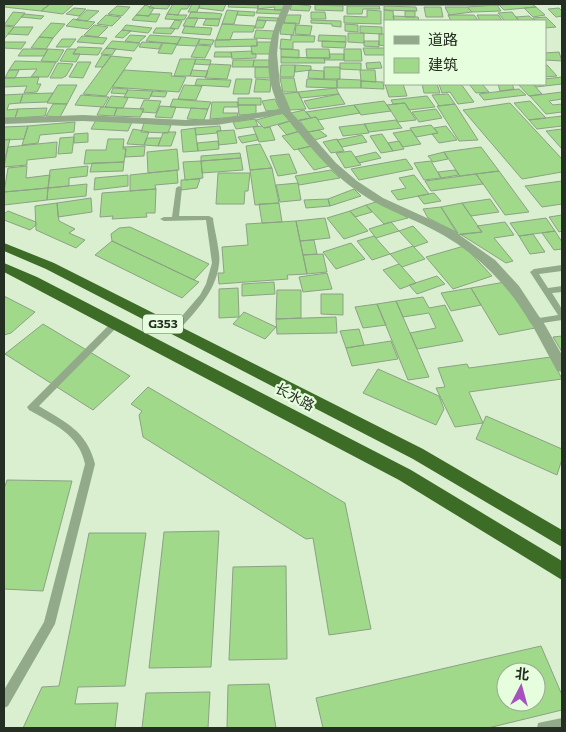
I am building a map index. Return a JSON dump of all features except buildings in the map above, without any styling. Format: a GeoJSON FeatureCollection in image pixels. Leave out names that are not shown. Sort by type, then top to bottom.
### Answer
{"type":"FeatureCollection","features":[{"type":"Feature","properties":{"kind":"highway","name":"长水路"},"geometry":{"type":"LineString","coordinates":[[4,247],[50,266],[418,454],[562,539]]}},
{"type":"Feature","properties":{"kind":"highway","name":"长水路"},"geometry":{"type":"LineString","coordinates":[[4,267],[116,323],[405,475],[562,571]]}},
{"type":"Feature","properties":{"kind":"street"},"geometry":{"type":"LineString","coordinates":[[288,4],[275,33],[273,80],[279,100],[285,111],[354,184],[374,198],[432,224],[477,250],[493,263],[516,289],[562,367]]}},
{"type":"Feature","properties":{"kind":"street"},"geometry":{"type":"LineString","coordinates":[[323,4],[500,4]]}},
{"type":"Feature","properties":{"kind":"street"},"geometry":{"type":"LineString","coordinates":[[4,120],[83,118],[186,123],[217,122],[285,111]]}},
{"type":"Feature","properties":{"kind":"lane"},"geometry":{"type":"LineString","coordinates":[[176,219],[179,188]]}},
{"type":"Feature","properties":{"kind":"lane"},"geometry":{"type":"LineString","coordinates":[[164,219],[210,218],[216,263],[203,297],[174,330]]}},
{"type":"Feature","properties":{"kind":"lane"},"geometry":{"type":"LineString","coordinates":[[536,321],[562,316],[534,272],[562,268]]}},
{"type":"Feature","properties":{"kind":"lane"},"geometry":{"type":"LineString","coordinates":[[547,291],[562,289]]}},
{"type":"Feature","properties":{"kind":"lane"},"geometry":{"type":"LineString","coordinates":[[4,702],[49,624],[90,464],[88,451],[81,438],[32,407],[116,323]]}},
{"type":"Feature","properties":{"kind":"lane"},"geometry":{"type":"LineString","coordinates":[[543,728],[562,724]]}}]}
